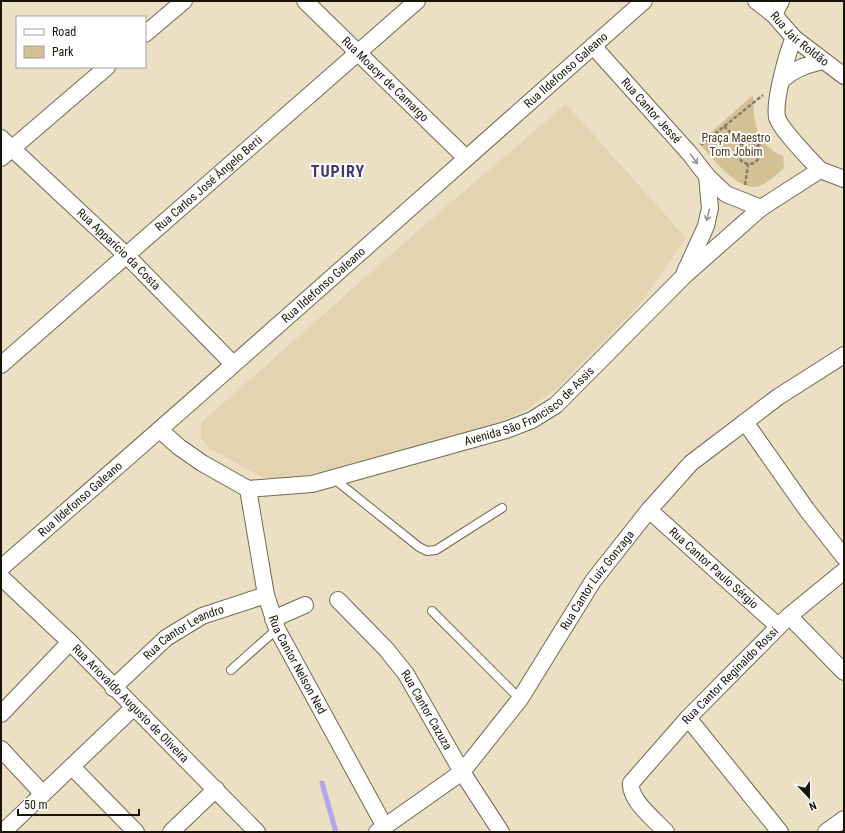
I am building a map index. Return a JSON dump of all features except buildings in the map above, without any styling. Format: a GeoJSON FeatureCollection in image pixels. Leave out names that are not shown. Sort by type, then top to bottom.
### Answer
{"type":"FeatureCollection","features":[{"type":"Feature","properties":{"kind":"street"},"geometry":{"type":"LineString","coordinates":[[146,33],[184,1]]}},
{"type":"Feature","properties":{"kind":"street","name":"Rua Moacyr de Camargo"},"geometry":{"type":"LineString","coordinates":[[305,1],[466,158]]}},
{"type":"Feature","properties":{"kind":"street","name":"Rua Carlos José Ângelo Berti"},"geometry":{"type":"LineString","coordinates":[[1,366],[417,1]]}},
{"type":"Feature","properties":{"kind":"street","name":"Rua Ildefonso Galeano"},"geometry":{"type":"LineString","coordinates":[[1,568],[160,430],[644,1]]}},
{"type":"Feature","properties":{"kind":"street","name":"Rua Jair Roldão"},"geometry":{"type":"LineString","coordinates":[[756,1],[777,8],[794,38],[844,76]]}},
{"type":"Feature","properties":{"kind":"street"},"geometry":{"type":"LineString","coordinates":[[794,38],[789,50],[782,80],[777,117],[782,128],[820,170],[844,179]]}},
{"type":"Feature","properties":{"kind":"street","name":"Rua Cantor Jessé"},"geometry":{"type":"LineString","coordinates":[[593,46],[690,154],[707,176],[726,194],[761,208]]}},
{"type":"Feature","properties":{"kind":"street"},"geometry":{"type":"LineString","coordinates":[[782,80],[792,71],[802,66],[823,61]]}},
{"type":"Feature","properties":{"kind":"street"},"geometry":{"type":"LineString","coordinates":[[5,148],[106,68]]}},
{"type":"Feature","properties":{"kind":"street","name":"Rua Apparício da Costa"},"geometry":{"type":"LineString","coordinates":[[5,148],[126,255],[233,364]]}},
{"type":"Feature","properties":{"kind":"street","name":"Avenida São Francisco de Assis"},"geometry":{"type":"LineString","coordinates":[[248,489],[312,484],[506,430],[532,420],[556,405],[684,276],[761,208],[820,170]]}},
{"type":"Feature","properties":{"kind":"street"},"geometry":{"type":"LineString","coordinates":[[684,276],[706,226],[710,208],[707,176]]}},
{"type":"Feature","properties":{"kind":"street","name":"Rua Cantor Luiz Gonzaga"},"geometry":{"type":"LineString","coordinates":[[381,830],[462,772],[520,699],[594,580],[649,510],[691,463],[778,397],[844,355]]}},
{"type":"Feature","properties":{"kind":"street"},"geometry":{"type":"LineString","coordinates":[[745,422],[807,510],[844,557]]}},
{"type":"Feature","properties":{"kind":"street"},"geometry":{"type":"LineString","coordinates":[[160,430],[179,447],[202,463],[248,489]]}},
{"type":"Feature","properties":{"kind":"street","name":"Rua Cantor Nelson Ned"},"geometry":{"type":"LineString","coordinates":[[248,489],[266,595],[275,624],[381,830]]}},
{"type":"Feature","properties":{"kind":"street","name":"Rua Cantor Paulo Sérgio"},"geometry":{"type":"LineString","coordinates":[[649,510],[844,672]]}},
{"type":"Feature","properties":{"kind":"street","name":"Rua Cantor Reginaldo Rossi"},"geometry":{"type":"LineString","coordinates":[[666,832],[630,791],[631,783],[688,718],[784,621],[844,571]]}},
{"type":"Feature","properties":{"kind":"street","name":"Rua Ariovaldo Augusto de Oliveira"},"geometry":{"type":"LineString","coordinates":[[1,577],[70,642],[133,708],[216,789],[257,832]]}},
{"type":"Feature","properties":{"kind":"street","name":"Rua Cantor Leandro"},"geometry":{"type":"LineString","coordinates":[[114,688],[166,638],[202,616],[266,595]]}},
{"type":"Feature","properties":{"kind":"street","name":"Rua Cantor Cazuza"},"geometry":{"type":"LineString","coordinates":[[338,600],[386,649],[406,674],[462,772],[501,832]]}},
{"type":"Feature","properties":{"kind":"street"},"geometry":{"type":"LineString","coordinates":[[275,624],[305,605]]}},
{"type":"Feature","properties":{"kind":"street"},"geometry":{"type":"LineString","coordinates":[[1,714],[70,642]]}},
{"type":"Feature","properties":{"kind":"street"},"geometry":{"type":"LineString","coordinates":[[11,829],[43,794],[72,768],[133,708]]}},
{"type":"Feature","properties":{"kind":"street"},"geometry":{"type":"LineString","coordinates":[[688,718],[780,832]]}},
{"type":"Feature","properties":{"kind":"street"},"geometry":{"type":"LineString","coordinates":[[1,749],[43,794]]}},
{"type":"Feature","properties":{"kind":"street"},"geometry":{"type":"LineString","coordinates":[[72,768],[136,832]]}},
{"type":"Feature","properties":{"kind":"street"},"geometry":{"type":"LineString","coordinates":[[171,832],[216,789]]}},
{"type":"Feature","properties":{"kind":"street"},"geometry":{"type":"LineString","coordinates":[[826,832],[844,819]]}},
{"type":"Feature","properties":{"kind":"lane"},"geometry":{"type":"LineString","coordinates":[[333,478],[419,547],[427,551],[436,550],[502,508]]}},
{"type":"Feature","properties":{"kind":"lane"},"geometry":{"type":"LineString","coordinates":[[432,610],[520,699]]}},
{"type":"Feature","properties":{"kind":"lane"},"geometry":{"type":"LineString","coordinates":[[231,670],[275,624]]}},
{"type":"Feature","properties":{"kind":"path"},"geometry":{"type":"LineString","coordinates":[[690,154],[782,80]]}},
{"type":"Feature","properties":{"kind":"path"},"geometry":{"type":"LineString","coordinates":[[724,126],[742,145]]}},
{"type":"Feature","properties":{"kind":"path"},"geometry":{"type":"LineString","coordinates":[[750,143],[757,146],[760,154],[756,162],[748,164],[741,160],[738,152],[742,145],[750,143]]}},
{"type":"Feature","properties":{"kind":"shaded area"},"geometry":{"type":"Polygon","coordinates":[[[566,104],[686,238],[640,304],[562,384],[527,410],[481,430],[290,479],[264,478],[210,449],[201,438],[201,423],[405,242],[566,104]]]}},
{"type":"Feature","properties":{"kind":"green space","name":"Praça Maestro Tom Jobim"},"geometry":{"type":"Polygon","coordinates":[[[753,95],[754,114],[761,139],[774,151],[783,156],[784,168],[762,185],[753,187],[745,185],[727,173],[699,143],[753,95]]]}},
{"type":"Feature","properties":{"kind":"waterway"},"geometry":{"type":"LineString","coordinates":[[322,783],[336,832]]}},
{"type":"Feature","properties":{"kind":"district","name":"TUPIRY"},"geometry":{"type":"Point","coordinates":[338,171]}}]}
